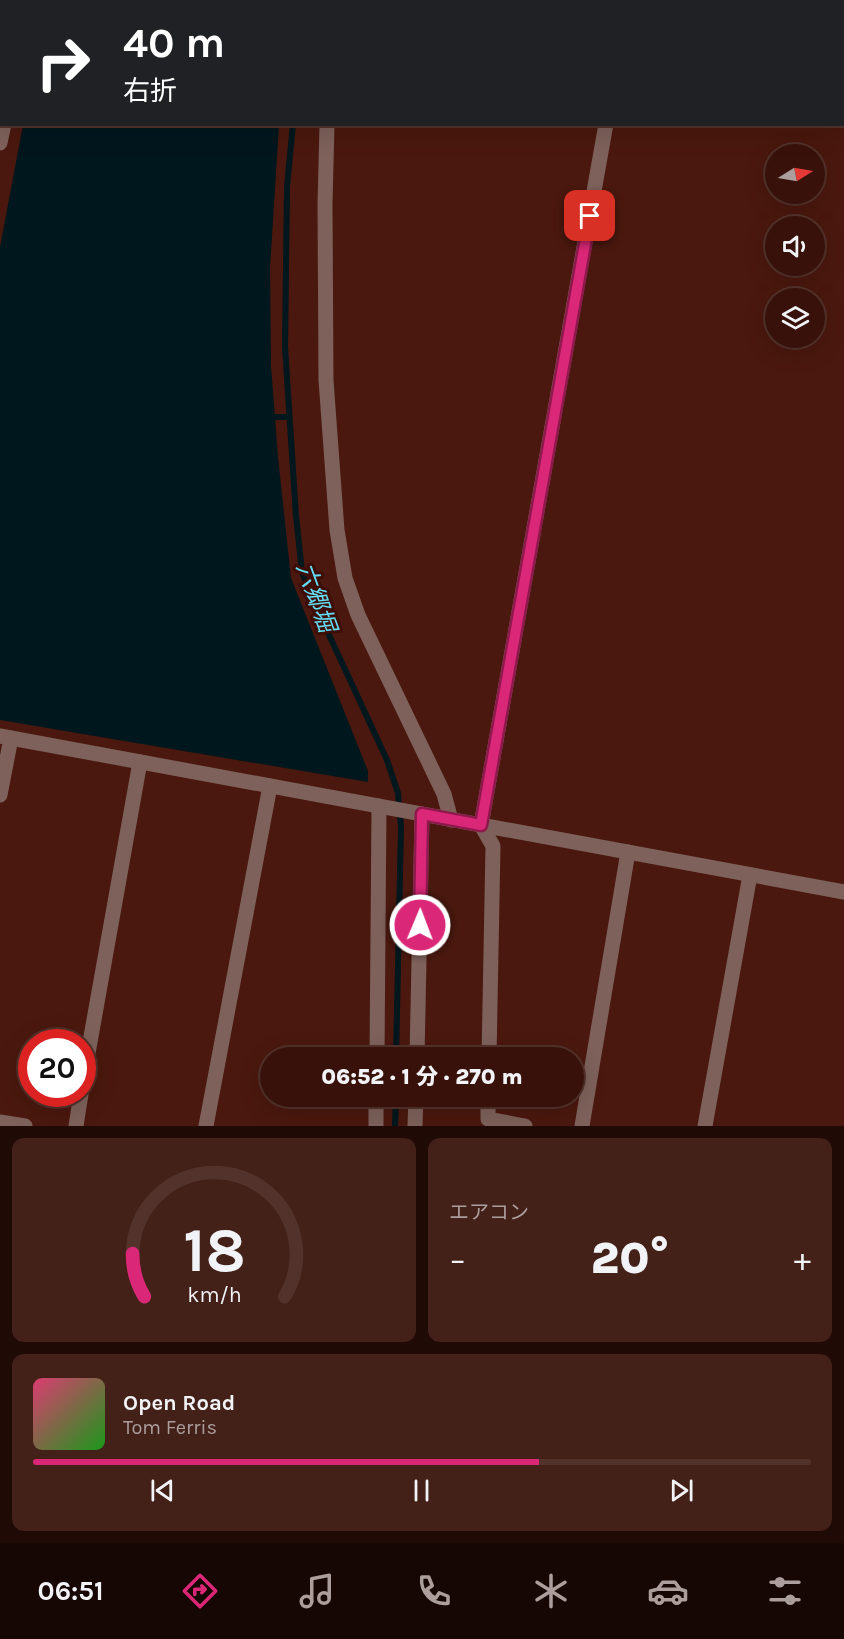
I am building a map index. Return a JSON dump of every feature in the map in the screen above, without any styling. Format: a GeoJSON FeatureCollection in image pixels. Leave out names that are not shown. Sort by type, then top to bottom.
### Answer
{"type":"FeatureCollection","features":[{"type":"Feature","properties":{"kind":"street"},"geometry":{"type":"LineString","coordinates":[[0,143],[4,126]]}},
{"type":"Feature","properties":{"kind":"street"},"geometry":{"type":"LineString","coordinates":[[327,126],[326,380],[337,530],[345,578],[357,615],[444,794],[451,819]]}},
{"type":"Feature","properties":{"kind":"street"},"geometry":{"type":"LineString","coordinates":[[489,1047],[493,846],[481,825],[606,126]]}},
{"type":"Feature","properties":{"kind":"street"},"geometry":{"type":"LineString","coordinates":[[0,795],[6,737],[844,892]]}},
{"type":"Feature","properties":{"kind":"street"},"geometry":{"type":"LineString","coordinates":[[92,1029],[140,762]]}},
{"type":"Feature","properties":{"kind":"street"},"geometry":{"type":"LineString","coordinates":[[206,1126],[270,786]]}},
{"type":"Feature","properties":{"kind":"street"},"geometry":{"type":"LineString","coordinates":[[377,1047],[379,806]]}},
{"type":"Feature","properties":{"kind":"street"},"geometry":{"type":"LineString","coordinates":[[417,1047],[422,814]]}},
{"type":"Feature","properties":{"kind":"street"},"geometry":{"type":"LineString","coordinates":[[582,1126],[628,852]]}},
{"type":"Feature","properties":{"kind":"street"},"geometry":{"type":"LineString","coordinates":[[705,1126],[750,875]]}},
{"type":"Feature","properties":{"kind":"street"},"geometry":{"type":"LineString","coordinates":[[76,1126],[79,1107]]}},
{"type":"Feature","properties":{"kind":"street"},"geometry":{"type":"LineString","coordinates":[[376,1107],[376,1126]]}},
{"type":"Feature","properties":{"kind":"street"},"geometry":{"type":"LineString","coordinates":[[415,1126],[416,1107]]}},
{"type":"Feature","properties":{"kind":"street"},"geometry":{"type":"LineString","coordinates":[[488,1107],[488,1119],[525,1126]]}},
{"type":"Feature","properties":{"kind":"street"},"geometry":{"type":"LineString","coordinates":[[0,1122],[25,1126]]}},
{"type":"Feature","properties":{"kind":"water"},"geometry":{"type":"Polygon","coordinates":[[[23,126],[279,126],[270,268],[271,366],[291,578],[368,771],[368,782],[0,720],[0,247],[23,126]]]}},
{"type":"Feature","properties":{"kind":"waterway","name":"六郷堀"},"geometry":{"type":"LineString","coordinates":[[293,126],[287,187],[285,347],[302,572],[387,760],[398,793],[401,827],[396,1047]]}},
{"type":"Feature","properties":{"kind":"waterway"},"geometry":{"type":"LineString","coordinates":[[269,417],[289,417]]}},
{"type":"Feature","properties":{"kind":"waterway","name":"六郷堀"},"geometry":{"type":"LineString","coordinates":[[395,1126],[396,1107]]}},
{"type":"Feature","properties":{"kind":"route"},"geometry":{"type":"LineString","coordinates":[[420,925],[422,814],[481,825],[590,216]]}}]}
